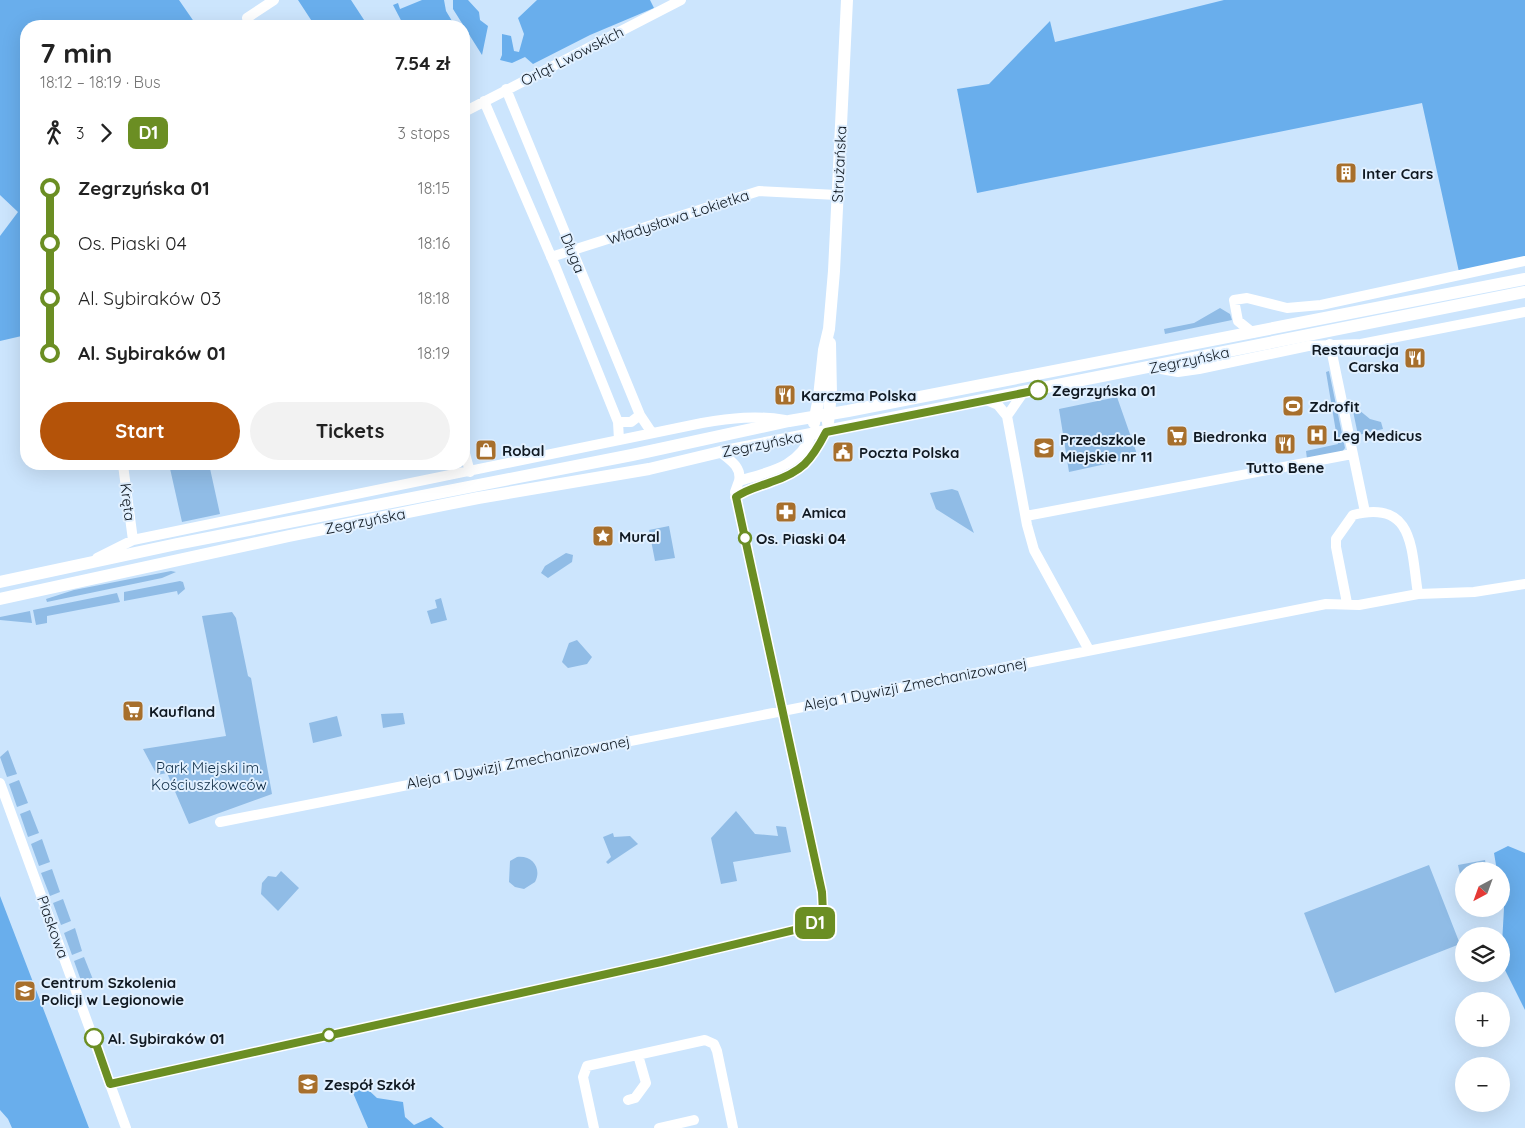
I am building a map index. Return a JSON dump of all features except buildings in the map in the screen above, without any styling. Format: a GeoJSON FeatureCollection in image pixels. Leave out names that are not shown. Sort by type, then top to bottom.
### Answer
{"type":"FeatureCollection","features":[{"type":"Feature","properties":{"kind":"main road","name":"Strużańska"},"geometry":{"type":"LineString","coordinates":[[811,435],[829,329],[847,0]]}},
{"type":"Feature","properties":{"kind":"main road","name":"Zegrzyńska"},"geometry":{"type":"LineString","coordinates":[[0,582],[177,544],[632,455],[789,421],[830,415],[1525,279]]}},
{"type":"Feature","properties":{"kind":"main road","name":"Zegrzyńska"},"geometry":{"type":"LineString","coordinates":[[0,599],[289,536],[478,498],[649,469],[720,452],[1154,368],[1525,292]]}},
{"type":"Feature","properties":{"kind":"main road","name":"Strużańska"},"geometry":{"type":"LineString","coordinates":[[826,432],[830,415],[832,353],[829,329]]}},
{"type":"Feature","properties":{"kind":"street"},"geometry":{"type":"LineString","coordinates":[[247,18],[274,0]]}},
{"type":"Feature","properties":{"kind":"street","name":"Orląt Lwowskich"},"geometry":{"type":"LineString","coordinates":[[470,109],[681,0]]}},
{"type":"Feature","properties":{"kind":"street","name":"Długa"},"geometry":{"type":"LineString","coordinates":[[506,90],[640,415],[652,434]]}},
{"type":"Feature","properties":{"kind":"street","name":"Długa"},"geometry":{"type":"LineString","coordinates":[[484,101],[551,257],[618,422],[619,440]]}},
{"type":"Feature","properties":{"kind":"street","name":"Władysława Łokietka"},"geometry":{"type":"LineString","coordinates":[[551,257],[760,191],[837,195]]}},
{"type":"Feature","properties":{"kind":"street"},"geometry":{"type":"LineString","coordinates":[[1224,338],[1238,321],[1234,300],[1239,298],[1254,299],[1288,308],[1321,305],[1525,262]]}},
{"type":"Feature","properties":{"kind":"street"},"geometry":{"type":"LineString","coordinates":[[1154,368],[1185,371],[1308,346],[1361,344],[1525,312]]}},
{"type":"Feature","properties":{"kind":"street"},"geometry":{"type":"LineString","coordinates":[[1238,321],[1253,333]]}},
{"type":"Feature","properties":{"kind":"street"},"geometry":{"type":"LineString","coordinates":[[1330,344],[1365,512]]}},
{"type":"Feature","properties":{"kind":"street"},"geometry":{"type":"LineString","coordinates":[[1007,416],[1023,393]]}},
{"type":"Feature","properties":{"kind":"street"},"geometry":{"type":"LineString","coordinates":[[986,400],[998,405],[1007,416],[1026,516],[1039,562],[1088,650]]}},
{"type":"Feature","properties":{"kind":"street"},"geometry":{"type":"LineString","coordinates":[[618,422],[631,422],[640,415]]}},
{"type":"Feature","properties":{"kind":"street"},"geometry":{"type":"LineString","coordinates":[[80,566],[133,540],[382,488],[470,472],[738,417],[766,416],[789,421]]}},
{"type":"Feature","properties":{"kind":"street"},"geometry":{"type":"LineString","coordinates":[[736,497],[749,488],[788,476],[802,468],[810,461],[826,432]]}},
{"type":"Feature","properties":{"kind":"street"},"geometry":{"type":"LineString","coordinates":[[739,481],[791,463],[804,451],[811,435]]}},
{"type":"Feature","properties":{"kind":"street"},"geometry":{"type":"LineString","coordinates":[[110,1084],[661,962],[811,926],[823,913],[822,892],[736,497],[735,488],[740,476],[737,467],[720,452]]}},
{"type":"Feature","properties":{"kind":"street"},"geometry":{"type":"LineString","coordinates":[[1026,516],[1352,454]]}},
{"type":"Feature","properties":{"kind":"street","name":"Kręta"},"geometry":{"type":"LineString","coordinates":[[124,470],[133,540]]}},
{"type":"Feature","properties":{"kind":"street"},"geometry":{"type":"LineString","coordinates":[[1346,603],[1337,556],[1336,538],[1353,515],[1365,512],[1383,511],[1399,520],[1403,526],[1408,535],[1418,594]]}},
{"type":"Feature","properties":{"kind":"street","name":"Aleja 1 Dywizji Zmechanizowanej"},"geometry":{"type":"LineString","coordinates":[[220,822],[1326,604],[1346,603],[1359,605],[1418,594],[1474,592],[1525,584]]}},
{"type":"Feature","properties":{"kind":"street","name":"Piaskowa"},"geometry":{"type":"LineString","coordinates":[[0,783],[126,1128]]}},
{"type":"Feature","properties":{"kind":"street"},"geometry":{"type":"LineString","coordinates":[[594,1128],[583,1077],[584,1069],[590,1065],[705,1040],[714,1044],[733,1128]]}},
{"type":"Feature","properties":{"kind":"street"},"geometry":{"type":"LineString","coordinates":[[628,1100],[635,1098],[646,1083],[638,1054]]}},
{"type":"Feature","properties":{"kind":"street"},"geometry":{"type":"LineString","coordinates":[[659,1128],[694,1120]]}},
{"type":"Feature","properties":{"kind":"green space"},"geometry":{"type":"Polygon","coordinates":[[[1220,308],[1230,314],[1232,320],[1165,334],[1164,329],[1194,323],[1220,308]]]}},
{"type":"Feature","properties":{"kind":"green space"},"geometry":{"type":"Polygon","coordinates":[[[1329,371],[1345,448],[1342,452],[1307,459],[1306,451],[1338,444],[1326,372],[1329,371]]]}},
{"type":"Feature","properties":{"kind":"green space"},"geometry":{"type":"Polygon","coordinates":[[[1117,397],[1138,457],[1069,472],[1059,409],[1117,397]]]}},
{"type":"Feature","properties":{"kind":"green space"},"geometry":{"type":"Polygon","coordinates":[[[1359,410],[1370,419],[1381,422],[1383,429],[1358,435],[1353,411],[1359,410]]]}},
{"type":"Feature","properties":{"kind":"green space"},"geometry":{"type":"Polygon","coordinates":[[[170,470],[210,470],[220,514],[182,522],[170,470]]]}},
{"type":"Feature","properties":{"kind":"green space"},"geometry":{"type":"Polygon","coordinates":[[[952,489],[958,491],[974,533],[936,509],[930,493],[952,489]]]}},
{"type":"Feature","properties":{"kind":"green space"},"geometry":{"type":"Polygon","coordinates":[[[669,526],[675,558],[655,561],[649,530],[669,526]]]}},
{"type":"Feature","properties":{"kind":"green space"},"geometry":{"type":"Polygon","coordinates":[[[566,553],[573,555],[572,562],[548,578],[541,573],[545,566],[566,553]]]}},
{"type":"Feature","properties":{"kind":"green space"},"geometry":{"type":"Polygon","coordinates":[[[171,571],[176,572],[162,578],[47,602],[46,599],[74,590],[171,571]]]}},
{"type":"Feature","properties":{"kind":"green space"},"geometry":{"type":"Polygon","coordinates":[[[183,582],[185,589],[178,595],[177,591],[124,601],[124,592],[183,582]]]}},
{"type":"Feature","properties":{"kind":"green space"},"geometry":{"type":"Polygon","coordinates":[[[117,593],[120,602],[47,616],[47,623],[36,625],[33,610],[117,593]]]}},
{"type":"Feature","properties":{"kind":"green space"},"geometry":{"type":"Polygon","coordinates":[[[441,598],[447,620],[431,624],[427,611],[437,608],[435,600],[441,598]]]}},
{"type":"Feature","properties":{"kind":"green space"},"geometry":{"type":"Polygon","coordinates":[[[30,611],[32,623],[0,620],[0,617],[30,611]]]}},
{"type":"Feature","properties":{"kind":"green space","name":"Park Miejski im. Kościuszkowców"},"geometry":{"type":"Polygon","coordinates":[[[232,612],[236,618],[248,676],[251,678],[272,794],[189,824],[167,773],[157,775],[143,749],[226,736],[202,616],[232,612]]]}},
{"type":"Feature","properties":{"kind":"green space"},"geometry":{"type":"Polygon","coordinates":[[[577,640],[592,657],[587,664],[568,668],[562,662],[569,643],[577,640]]]}},
{"type":"Feature","properties":{"kind":"green space"},"geometry":{"type":"Polygon","coordinates":[[[403,713],[405,724],[383,728],[381,714],[403,713]]]}},
{"type":"Feature","properties":{"kind":"green space"},"geometry":{"type":"Polygon","coordinates":[[[337,716],[342,736],[313,743],[309,723],[337,716]]]}},
{"type":"Feature","properties":{"kind":"green space"},"geometry":{"type":"Polygon","coordinates":[[[8,750],[17,774],[7,777],[0,757],[8,750]]]}},
{"type":"Feature","properties":{"kind":"green space"},"geometry":{"type":"Polygon","coordinates":[[[19,780],[28,803],[17,807],[9,784],[19,780]]]}},
{"type":"Feature","properties":{"kind":"green space"},"geometry":{"type":"Polygon","coordinates":[[[30,810],[39,833],[28,837],[20,814],[30,810]]]}},
{"type":"Feature","properties":{"kind":"green space"},"geometry":{"type":"Polygon","coordinates":[[[736,811],[755,834],[778,836],[776,826],[786,827],[791,852],[733,862],[737,881],[721,884],[711,838],[736,811]]]}},
{"type":"Feature","properties":{"kind":"green space"},"geometry":{"type":"Polygon","coordinates":[[[613,833],[614,837],[630,836],[638,844],[608,864],[606,862],[611,857],[603,837],[613,833]]]}},
{"type":"Feature","properties":{"kind":"green space"},"geometry":{"type":"Polygon","coordinates":[[[42,839],[50,862],[39,866],[31,844],[42,839]]]}},
{"type":"Feature","properties":{"kind":"green space"},"geometry":{"type":"Polygon","coordinates":[[[517,857],[528,858],[537,868],[535,882],[524,889],[515,887],[509,882],[510,861],[517,857]]]}},
{"type":"Feature","properties":{"kind":"green space"},"geometry":{"type":"Polygon","coordinates":[[[1429,865],[1455,931],[1455,946],[1335,993],[1304,913],[1429,865]]]}},
{"type":"Feature","properties":{"kind":"green space"},"geometry":{"type":"Polygon","coordinates":[[[52,869],[60,892],[50,896],[41,873],[52,869]]]}},
{"type":"Feature","properties":{"kind":"green space"},"geometry":{"type":"Polygon","coordinates":[[[281,871],[299,888],[278,911],[261,894],[262,883],[268,876],[276,877],[281,871]]]}},
{"type":"Feature","properties":{"kind":"green space"},"geometry":{"type":"Polygon","coordinates":[[[63,899],[71,921],[61,925],[53,903],[63,899]]]}},
{"type":"Feature","properties":{"kind":"green space"},"geometry":{"type":"Polygon","coordinates":[[[75,928],[82,951],[72,955],[64,933],[75,928]]]}},
{"type":"Feature","properties":{"kind":"green space"},"geometry":{"type":"Polygon","coordinates":[[[84,957],[94,982],[83,986],[74,961],[84,957]]]}},
{"type":"Feature","properties":{"kind":"shaded area"},"geometry":{"type":"Polygon","coordinates":[[[0,0],[179,0],[193,20],[20,20],[20,336],[0,341],[0,236],[18,212],[0,195],[0,0]]]}},
{"type":"Feature","properties":{"kind":"shaded area"},"geometry":{"type":"Polygon","coordinates":[[[298,0],[351,0],[364,20],[311,20],[298,0]]]}},
{"type":"Feature","properties":{"kind":"shaded area"},"geometry":{"type":"Polygon","coordinates":[[[422,0],[444,0],[446,11],[451,20],[401,20],[393,5],[398,3],[400,9],[422,0]]]}},
{"type":"Feature","properties":{"kind":"shaded area"},"geometry":{"type":"Polygon","coordinates":[[[453,0],[468,0],[479,12],[480,20],[488,26],[482,55],[470,36],[470,20],[460,20],[453,9],[453,0]]]}},
{"type":"Feature","properties":{"kind":"shaded area"},"geometry":{"type":"Polygon","coordinates":[[[537,0],[650,0],[654,8],[590,35],[533,64],[525,57],[512,63],[500,60],[502,55],[502,34],[511,36],[514,51],[519,52],[524,34],[518,18],[537,0]]]}},
{"type":"Feature","properties":{"kind":"shaded area"},"geometry":{"type":"Polygon","coordinates":[[[1224,0],[1525,0],[1525,258],[1459,272],[1422,103],[977,193],[957,89],[989,84],[1050,21],[1055,42],[1224,0]]]}},
{"type":"Feature","properties":{"kind":"shaded area"},"geometry":{"type":"Polygon","coordinates":[[[1508,846],[1525,853],[1525,1010],[1510,980],[1510,927],[1503,927],[1503,918],[1510,918],[1510,862],[1496,862],[1494,853],[1508,846]]]}},
{"type":"Feature","properties":{"kind":"shaded area","name":"Centrum Szkolenia Policji w Legionowie"},"geometry":{"type":"Polygon","coordinates":[[[0,896],[89,1128],[12,1128],[8,1119],[0,1110],[0,896]]]}},
{"type":"Feature","properties":{"kind":"shaded area"},"geometry":{"type":"Polygon","coordinates":[[[363,1085],[377,1098],[403,1102],[405,1117],[414,1125],[431,1117],[444,1128],[368,1128],[353,1093],[363,1085]]]}},
{"type":"Feature","properties":{"kind":"bus line","name":"D1"},"geometry":{"type":"LineString","coordinates":[[94,1038],[110,1084],[788,934],[811,926],[823,913],[822,892],[736,497],[749,488],[788,476],[802,468],[810,461],[826,432],[1038,390]]}},
{"type":"Feature","properties":{"kind":"place","name":"Inter Cars"},"geometry":{"type":"Point","coordinates":[1346,173]}},
{"type":"Feature","properties":{"kind":"place","name":"Restauracja Carska"},"geometry":{"type":"Point","coordinates":[1415,358]}},
{"type":"Feature","properties":{"kind":"place","name":"Zegrzyńska 01"},"geometry":{"type":"Point","coordinates":[1038,390]}},
{"type":"Feature","properties":{"kind":"place","name":"Karczma Polska"},"geometry":{"type":"Point","coordinates":[785,395]}},
{"type":"Feature","properties":{"kind":"place","name":"Zdrofit"},"geometry":{"type":"Point","coordinates":[1293,406]}},
{"type":"Feature","properties":{"kind":"place","name":"Leg Medicus"},"geometry":{"type":"Point","coordinates":[1317,435]}},
{"type":"Feature","properties":{"kind":"place","name":"Biedronka"},"geometry":{"type":"Point","coordinates":[1177,436]}},
{"type":"Feature","properties":{"kind":"place","name":"Tutto Bene"},"geometry":{"type":"Point","coordinates":[1285,444]}},
{"type":"Feature","properties":{"kind":"place","name":"Przedszkole Miejskie nr 11"},"geometry":{"type":"Point","coordinates":[1044,448]}},
{"type":"Feature","properties":{"kind":"place","name":"Robal"},"geometry":{"type":"Point","coordinates":[486,450]}},
{"type":"Feature","properties":{"kind":"place","name":"Poczta Polska"},"geometry":{"type":"Point","coordinates":[843,452]}},
{"type":"Feature","properties":{"kind":"place","name":"Amica"},"geometry":{"type":"Point","coordinates":[786,512]}},
{"type":"Feature","properties":{"kind":"place","name":"Mural"},"geometry":{"type":"Point","coordinates":[603,536]}},
{"type":"Feature","properties":{"kind":"place","name":"Os. Piaski 04"},"geometry":{"type":"Point","coordinates":[745,538]}},
{"type":"Feature","properties":{"kind":"place","name":"Kaufland"},"geometry":{"type":"Point","coordinates":[133,711]}},
{"type":"Feature","properties":{"kind":"place","name":"Centrum Szkolenia Policji w Legionowie"},"geometry":{"type":"Point","coordinates":[25,991]}},
{"type":"Feature","properties":{"kind":"place","name":"Al. Sybiraków 01"},"geometry":{"type":"Point","coordinates":[94,1038]}},
{"type":"Feature","properties":{"kind":"place","name":"Zespół Szkół"},"geometry":{"type":"Point","coordinates":[308,1084]}}]}
